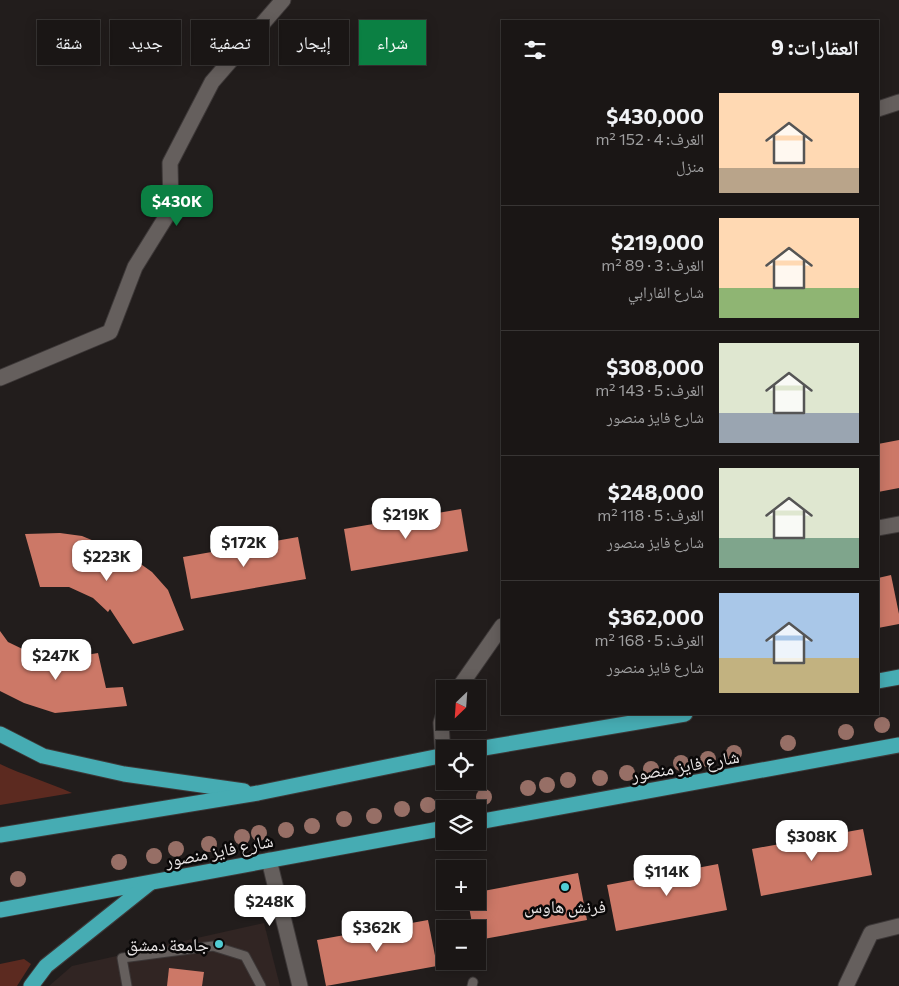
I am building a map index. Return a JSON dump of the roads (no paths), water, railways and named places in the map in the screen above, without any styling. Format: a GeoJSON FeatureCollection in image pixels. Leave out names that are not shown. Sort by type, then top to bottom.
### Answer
{"type":"FeatureCollection","features":[{"type":"Feature","properties":{"kind":"highway"},"geometry":{"type":"LineString","coordinates":[[879,681],[899,677]]}},
{"type":"Feature","properties":{"kind":"highway"},"geometry":{"type":"LineString","coordinates":[[486,749],[679,715]]}},
{"type":"Feature","properties":{"kind":"highway"},"geometry":{"type":"LineString","coordinates":[[0,734],[43,756],[124,774],[258,793]]}},
{"type":"Feature","properties":{"kind":"highway","name":"شارع فايز منصور"},"geometry":{"type":"LineString","coordinates":[[486,821],[899,745]]}},
{"type":"Feature","properties":{"kind":"highway"},"geometry":{"type":"LineString","coordinates":[[0,835],[258,793],[436,757]]}},
{"type":"Feature","properties":{"kind":"highway","name":"شارع فايز منصور"},"geometry":{"type":"LineString","coordinates":[[0,910],[436,830]]}},
{"type":"Feature","properties":{"kind":"highway"},"geometry":{"type":"LineString","coordinates":[[31,986],[46,966],[152,882]]}},
{"type":"Feature","properties":{"kind":"street"},"geometry":{"type":"LineString","coordinates":[[0,378],[110,332],[135,267],[171,209],[170,163],[212,82],[283,0]]}},
{"type":"Feature","properties":{"kind":"street"},"geometry":{"type":"LineString","coordinates":[[879,109],[899,102]]}},
{"type":"Feature","properties":{"kind":"street"},"geometry":{"type":"LineString","coordinates":[[879,528],[899,524]]}},
{"type":"Feature","properties":{"kind":"street"},"geometry":{"type":"LineString","coordinates":[[464,680],[501,627]]}},
{"type":"Feature","properties":{"kind":"street"},"geometry":{"type":"LineString","coordinates":[[269,860],[300,986]]}},
{"type":"Feature","properties":{"kind":"street"},"geometry":{"type":"LineString","coordinates":[[846,986],[871,933],[899,926]]}},
{"type":"Feature","properties":{"kind":"lane"},"geometry":{"type":"LineString","coordinates":[[127,986],[122,958],[213,946],[245,956],[261,986]]}},
{"type":"Feature","properties":{"kind":"place","name":"فرنش هاوس"},"geometry":{"type":"Point","coordinates":[565,887]}},
{"type":"Feature","properties":{"kind":"place","name":"جامعة دمشق"},"geometry":{"type":"Point","coordinates":[219,944]}}]}
